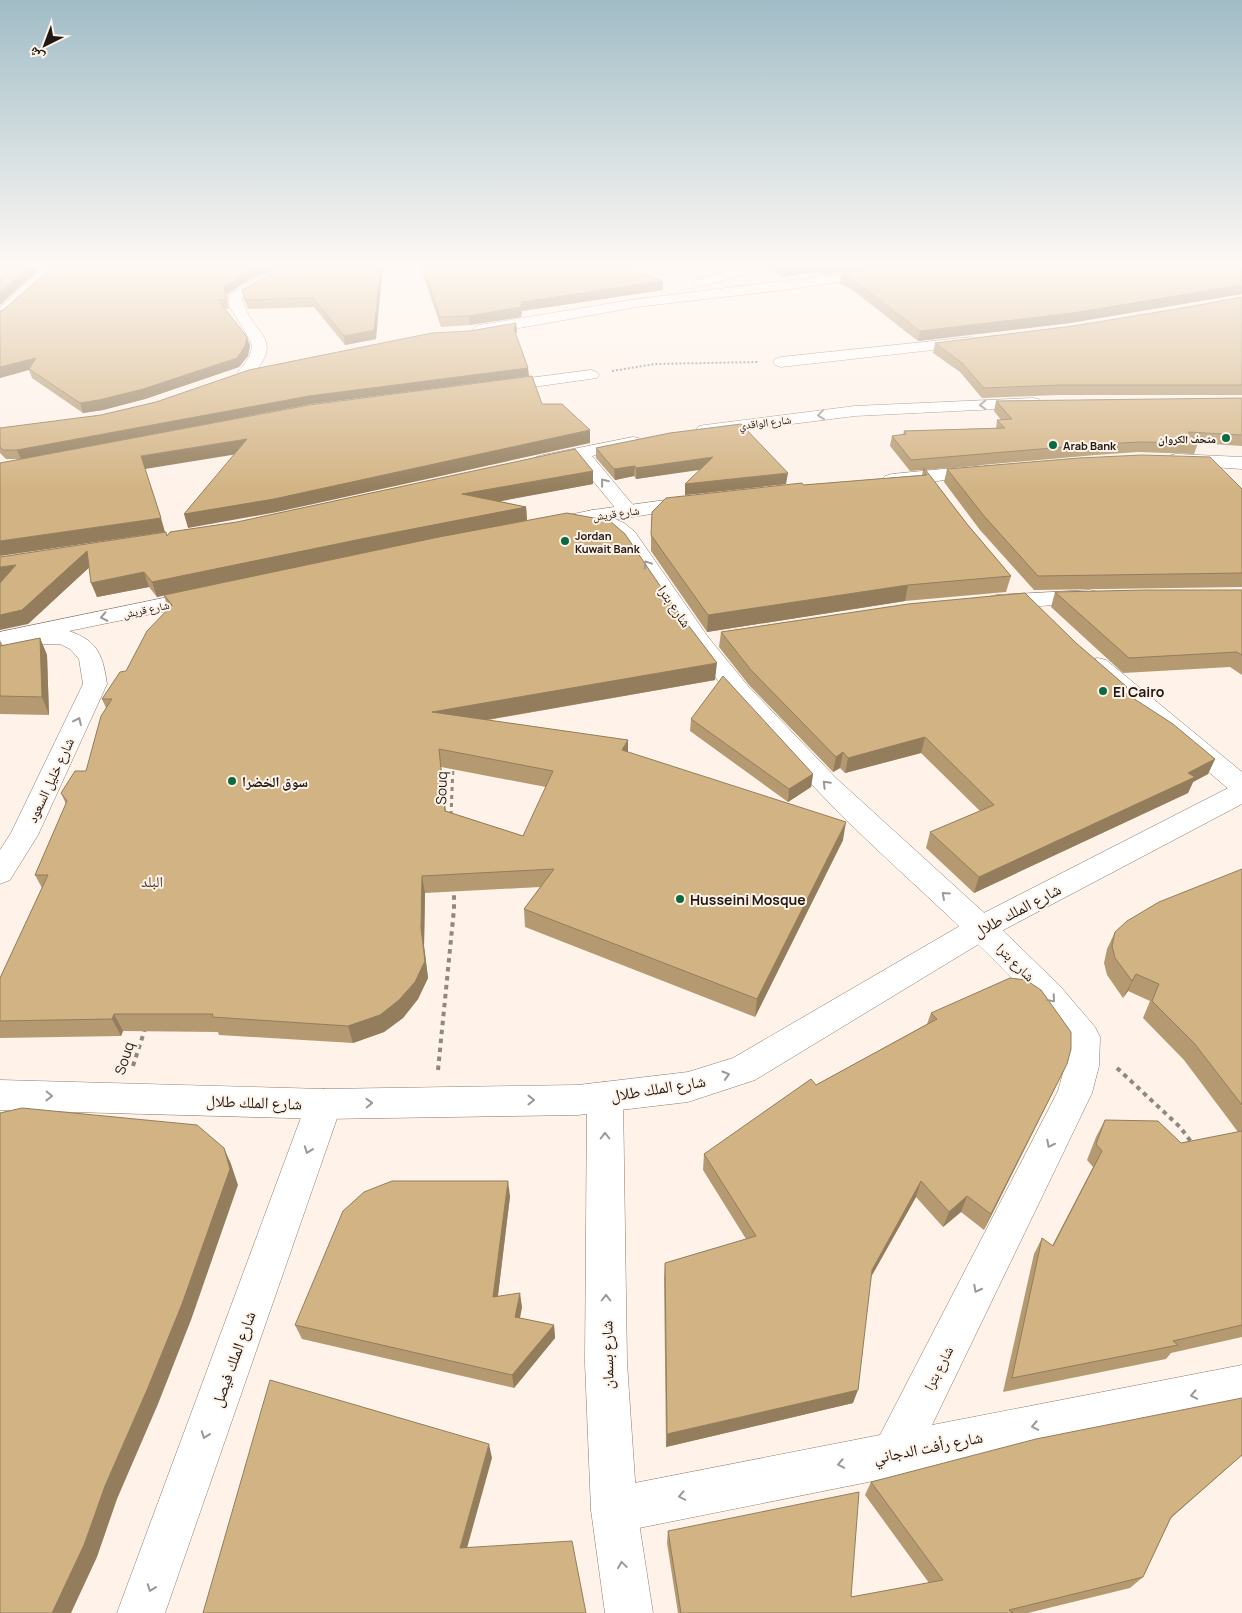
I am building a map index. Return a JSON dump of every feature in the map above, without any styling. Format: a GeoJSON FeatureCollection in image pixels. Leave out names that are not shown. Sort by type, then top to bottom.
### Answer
{"type":"FeatureCollection","features":[{"type":"Feature","properties":{"kind":"street"},"geometry":{"type":"LineString","coordinates":[[246,372],[258,358],[261,348],[259,341]]}},
{"type":"Feature","properties":{"kind":"street"},"geometry":{"type":"LineString","coordinates":[[781,362],[978,341]]}},
{"type":"Feature","properties":{"kind":"street"},"geometry":{"type":"LineString","coordinates":[[229,379],[246,372],[265,368]]}},
{"type":"Feature","properties":{"kind":"street"},"geometry":{"type":"LineString","coordinates":[[486,388],[591,375]]}},
{"type":"Feature","properties":{"kind":"street","name":"شارع الواقدي"},"geometry":{"type":"LineString","coordinates":[[685,433],[754,422],[855,411],[1051,403]]}},
{"type":"Feature","properties":{"kind":"street"},"geometry":{"type":"LineString","coordinates":[[523,465],[646,440]]}},
{"type":"Feature","properties":{"kind":"street"},"geometry":{"type":"LineString","coordinates":[[580,453],[628,511]]}},
{"type":"Feature","properties":{"kind":"street"},"geometry":{"type":"LineString","coordinates":[[1156,460],[1242,463]]}},
{"type":"Feature","properties":{"kind":"street"},"geometry":{"type":"LineString","coordinates":[[1210,461],[1228,480]]}},
{"type":"Feature","properties":{"kind":"street"},"geometry":{"type":"LineString","coordinates":[[878,482],[1006,469]]}},
{"type":"Feature","properties":{"kind":"street"},"geometry":{"type":"LineString","coordinates":[[927,476],[942,496]]}},
{"type":"Feature","properties":{"kind":"street","name":"شارع قريش"},"geometry":{"type":"LineString","coordinates":[[536,527],[593,516],[710,500]]}},
{"type":"Feature","properties":{"kind":"street","name":"شارع بترا"},"geometry":{"type":"LineString","coordinates":[[593,516],[616,527],[628,536],[700,642],[739,692],[826,784],[981,928],[1049,996],[1083,1037],[1082,1066],[1075,1093],[895,1453]]}},
{"type":"Feature","properties":{"kind":"street"},"geometry":{"type":"LineString","coordinates":[[1012,581],[1047,619]]}},
{"type":"Feature","properties":{"kind":"street","name":"شارع قريش"},"geometry":{"type":"LineString","coordinates":[[4,638],[218,593]]}},
{"type":"Feature","properties":{"kind":"street"},"geometry":{"type":"LineString","coordinates":[[972,603],[1111,596]]}},
{"type":"Feature","properties":{"kind":"street","name":"شارع خليل السعود"},"geometry":{"type":"LineString","coordinates":[[0,873],[24,835],[95,684],[91,658],[78,644],[64,637],[4,638]]}},
{"type":"Feature","properties":{"kind":"street"},"geometry":{"type":"LineString","coordinates":[[700,642],[728,638]]}},
{"type":"Feature","properties":{"kind":"street"},"geometry":{"type":"LineString","coordinates":[[1083,652],[1242,786]]}},
{"type":"Feature","properties":{"kind":"street","name":"شارع الملك طلال"},"geometry":{"type":"LineString","coordinates":[[0,1095],[324,1104],[578,1100],[688,1087],[743,1070],[981,928],[1242,792]]}},
{"type":"Feature","properties":{"kind":"street","name":"شارع بسمان"},"geometry":{"type":"LineString","coordinates":[[605,1096],[606,1363],[614,1510],[629,1613]]}},
{"type":"Feature","properties":{"kind":"street","name":"شارع الملك فيصل"},"geometry":{"type":"LineString","coordinates":[[141,1613],[324,1104]]}},
{"type":"Feature","properties":{"kind":"street","name":"شارع رأفت الدجاني"},"geometry":{"type":"LineString","coordinates":[[614,1510],[1242,1386]]}},
{"type":"Feature","properties":{"kind":"path"},"geometry":{"type":"LineString","coordinates":[[591,375],[655,364],[781,362]]}},
{"type":"Feature","properties":{"kind":"path","name":"Souq"},"geometry":{"type":"LineString","coordinates":[[452,824],[454,756]]}},
{"type":"Feature","properties":{"kind":"path","name":"Souq"},"geometry":{"type":"LineString","coordinates":[[442,812],[451,815]]}},
{"type":"Feature","properties":{"kind":"path"},"geometry":{"type":"LineString","coordinates":[[435,1101],[454,909],[454,890]]}},
{"type":"Feature","properties":{"kind":"path","name":"Souq"},"geometry":{"type":"LineString","coordinates":[[123,1098],[147,1022]]}},
{"type":"Feature","properties":{"kind":"path"},"geometry":{"type":"LineString","coordinates":[[1083,1037],[1180,1127],[1197,1150]]}},
{"type":"Feature","properties":{"kind":"building"},"geometry":{"type":"Polygon","coordinates":[[[0,341],[246,341],[237,358],[143,389],[80,403],[29,369],[36,358],[0,367],[0,341]]]}},
{"type":"Feature","properties":{"kind":"building"},"geometry":{"type":"Polygon","coordinates":[[[391,341],[518,341],[528,368],[309,396],[17,450],[3,450],[0,447],[0,428],[101,415],[156,402],[249,370],[391,341]]]}},
{"type":"Feature","properties":{"kind":"building"},"geometry":{"type":"Polygon","coordinates":[[[949,341],[1242,341],[1242,385],[1060,385],[984,388],[962,363],[935,343],[949,341]]]}},
{"type":"Feature","properties":{"kind":"building"},"geometry":{"type":"Polygon","coordinates":[[[532,376],[542,404],[562,404],[590,430],[274,499],[184,514],[247,439],[141,456],[161,518],[0,541],[0,463],[309,405],[532,376]]]}},
{"type":"Feature","properties":{"kind":"building"},"geometry":{"type":"Polygon","coordinates":[[[1242,398],[1242,435],[1188,432],[1198,443],[1141,442],[1099,444],[911,460],[892,436],[906,434],[904,431],[1005,428],[997,420],[1012,419],[996,401],[1242,398]]]}},
{"type":"Feature","properties":{"kind":"building"},"geometry":{"type":"Polygon","coordinates":[[[741,424],[788,473],[685,484],[713,457],[636,468],[635,466],[614,469],[596,448],[670,433],[741,424]]]}},
{"type":"Feature","properties":{"kind":"building"},"geometry":{"type":"Polygon","coordinates":[[[575,449],[593,471],[462,494],[526,507],[152,582],[144,572],[91,583],[87,551],[22,610],[0,615],[0,583],[16,565],[0,567],[0,557],[166,532],[167,536],[170,532],[237,522],[575,449]]]}},
{"type":"Feature","properties":{"kind":"building"},"geometry":{"type":"Polygon","coordinates":[[[1142,455],[1210,457],[1242,489],[1242,573],[1038,576],[984,516],[947,469],[1079,458],[1142,455]]]}},
{"type":"Feature","properties":{"kind":"building"},"geometry":{"type":"Polygon","coordinates":[[[923,469],[925,469],[967,524],[1011,576],[908,585],[708,615],[651,535],[652,512],[666,498],[802,483],[803,485],[927,475],[923,469]]]}},
{"type":"Feature","properties":{"kind":"building"},"geometry":{"type":"Polygon","coordinates":[[[567,513],[610,521],[625,534],[673,605],[717,663],[432,712],[628,740],[622,750],[846,822],[757,999],[524,909],[554,869],[422,876],[421,928],[425,961],[415,982],[399,1000],[380,1015],[348,1026],[212,1017],[213,1014],[114,1014],[112,1019],[0,1021],[0,978],[48,875],[35,875],[67,801],[61,793],[75,771],[86,771],[101,716],[112,699],[102,699],[120,672],[126,671],[147,631],[172,605],[164,595],[439,537],[567,513]],[[439,749],[445,811],[523,836],[553,771],[439,749]]]}},
{"type":"Feature","properties":{"kind":"building"},"geometry":{"type":"Polygon","coordinates":[[[1242,590],[1242,655],[1237,652],[1129,658],[1055,592],[1242,590]]]}},
{"type":"Feature","properties":{"kind":"building"},"geometry":{"type":"Polygon","coordinates":[[[1025,593],[1075,642],[1127,687],[1119,689],[1173,724],[1215,759],[1188,773],[1195,777],[979,877],[930,832],[994,805],[925,737],[848,758],[843,752],[836,757],[751,670],[721,632],[908,604],[1025,593]]]}},
{"type":"Feature","properties":{"kind":"building"},"geometry":{"type":"Polygon","coordinates":[[[40,638],[42,697],[0,696],[0,646],[40,638]]]}},
{"type":"Feature","properties":{"kind":"building"},"geometry":{"type":"Polygon","coordinates":[[[723,676],[813,774],[789,789],[691,719],[723,676]]]}},
{"type":"Feature","properties":{"kind":"building"},"geometry":{"type":"Polygon","coordinates":[[[1242,869],[1242,1105],[1194,1043],[1152,1001],[1159,984],[1136,974],[1132,981],[1115,958],[1112,946],[1115,932],[1127,921],[1159,902],[1242,869]]]}},
{"type":"Feature","properties":{"kind":"building"},"geometry":{"type":"Polygon","coordinates":[[[1010,978],[1026,980],[1041,990],[1071,1032],[1071,1049],[1067,1064],[991,1214],[967,1196],[949,1212],[921,1181],[872,1270],[858,1390],[667,1434],[665,1263],[756,1236],[704,1154],[811,1079],[816,1085],[937,1019],[931,1013],[1010,978]]]}},
{"type":"Feature","properties":{"kind":"building"},"geometry":{"type":"Polygon","coordinates":[[[22,1108],[197,1125],[224,1148],[230,1169],[182,1304],[105,1486],[84,1545],[52,1613],[0,1613],[0,1113],[22,1108]]]}},
{"type":"Feature","properties":{"kind":"building"},"geometry":{"type":"Polygon","coordinates":[[[1105,1120],[1158,1121],[1181,1143],[1242,1131],[1242,1325],[1173,1341],[1178,1345],[1012,1378],[1042,1238],[1053,1246],[1102,1151],[1096,1144],[1105,1120]]]}},
{"type":"Feature","properties":{"kind":"building"},"geometry":{"type":"Polygon","coordinates":[[[392,1181],[508,1181],[493,1297],[520,1293],[515,1317],[554,1325],[512,1375],[295,1325],[343,1211],[364,1192],[392,1181]]]}},
{"type":"Feature","properties":{"kind":"building"},"geometry":{"type":"Polygon","coordinates":[[[270,1380],[489,1444],[460,1548],[572,1541],[586,1613],[203,1613],[270,1380]]]}},
{"type":"Feature","properties":{"kind":"building"},"geometry":{"type":"Polygon","coordinates":[[[1242,1398],[1242,1455],[1171,1517],[1143,1577],[1009,1610],[1014,1613],[681,1613],[668,1531],[859,1492],[851,1597],[943,1580],[871,1482],[1036,1439],[1242,1398]]]}},
{"type":"Feature","properties":{"kind":"place","name":"متحف الكروان"},"geometry":{"type":"Point","coordinates":[1226,438]}},
{"type":"Feature","properties":{"kind":"place","name":"Arab Bank"},"geometry":{"type":"Point","coordinates":[1053,445]}},
{"type":"Feature","properties":{"kind":"place","name":"Jordan Kuwait Bank"},"geometry":{"type":"Point","coordinates":[565,541]}},
{"type":"Feature","properties":{"kind":"place","name":"El Cairo"},"geometry":{"type":"Point","coordinates":[1103,691]}},
{"type":"Feature","properties":{"kind":"place","name":"سوق الخضرا"},"geometry":{"type":"Point","coordinates":[232,781]}},
{"type":"Feature","properties":{"kind":"place","name":"Husseini Mosque"},"geometry":{"type":"Point","coordinates":[680,899]}},
{"type":"Feature","properties":{"kind":"district","name":"البلد"},"geometry":{"type":"Point","coordinates":[152,881]}}]}
